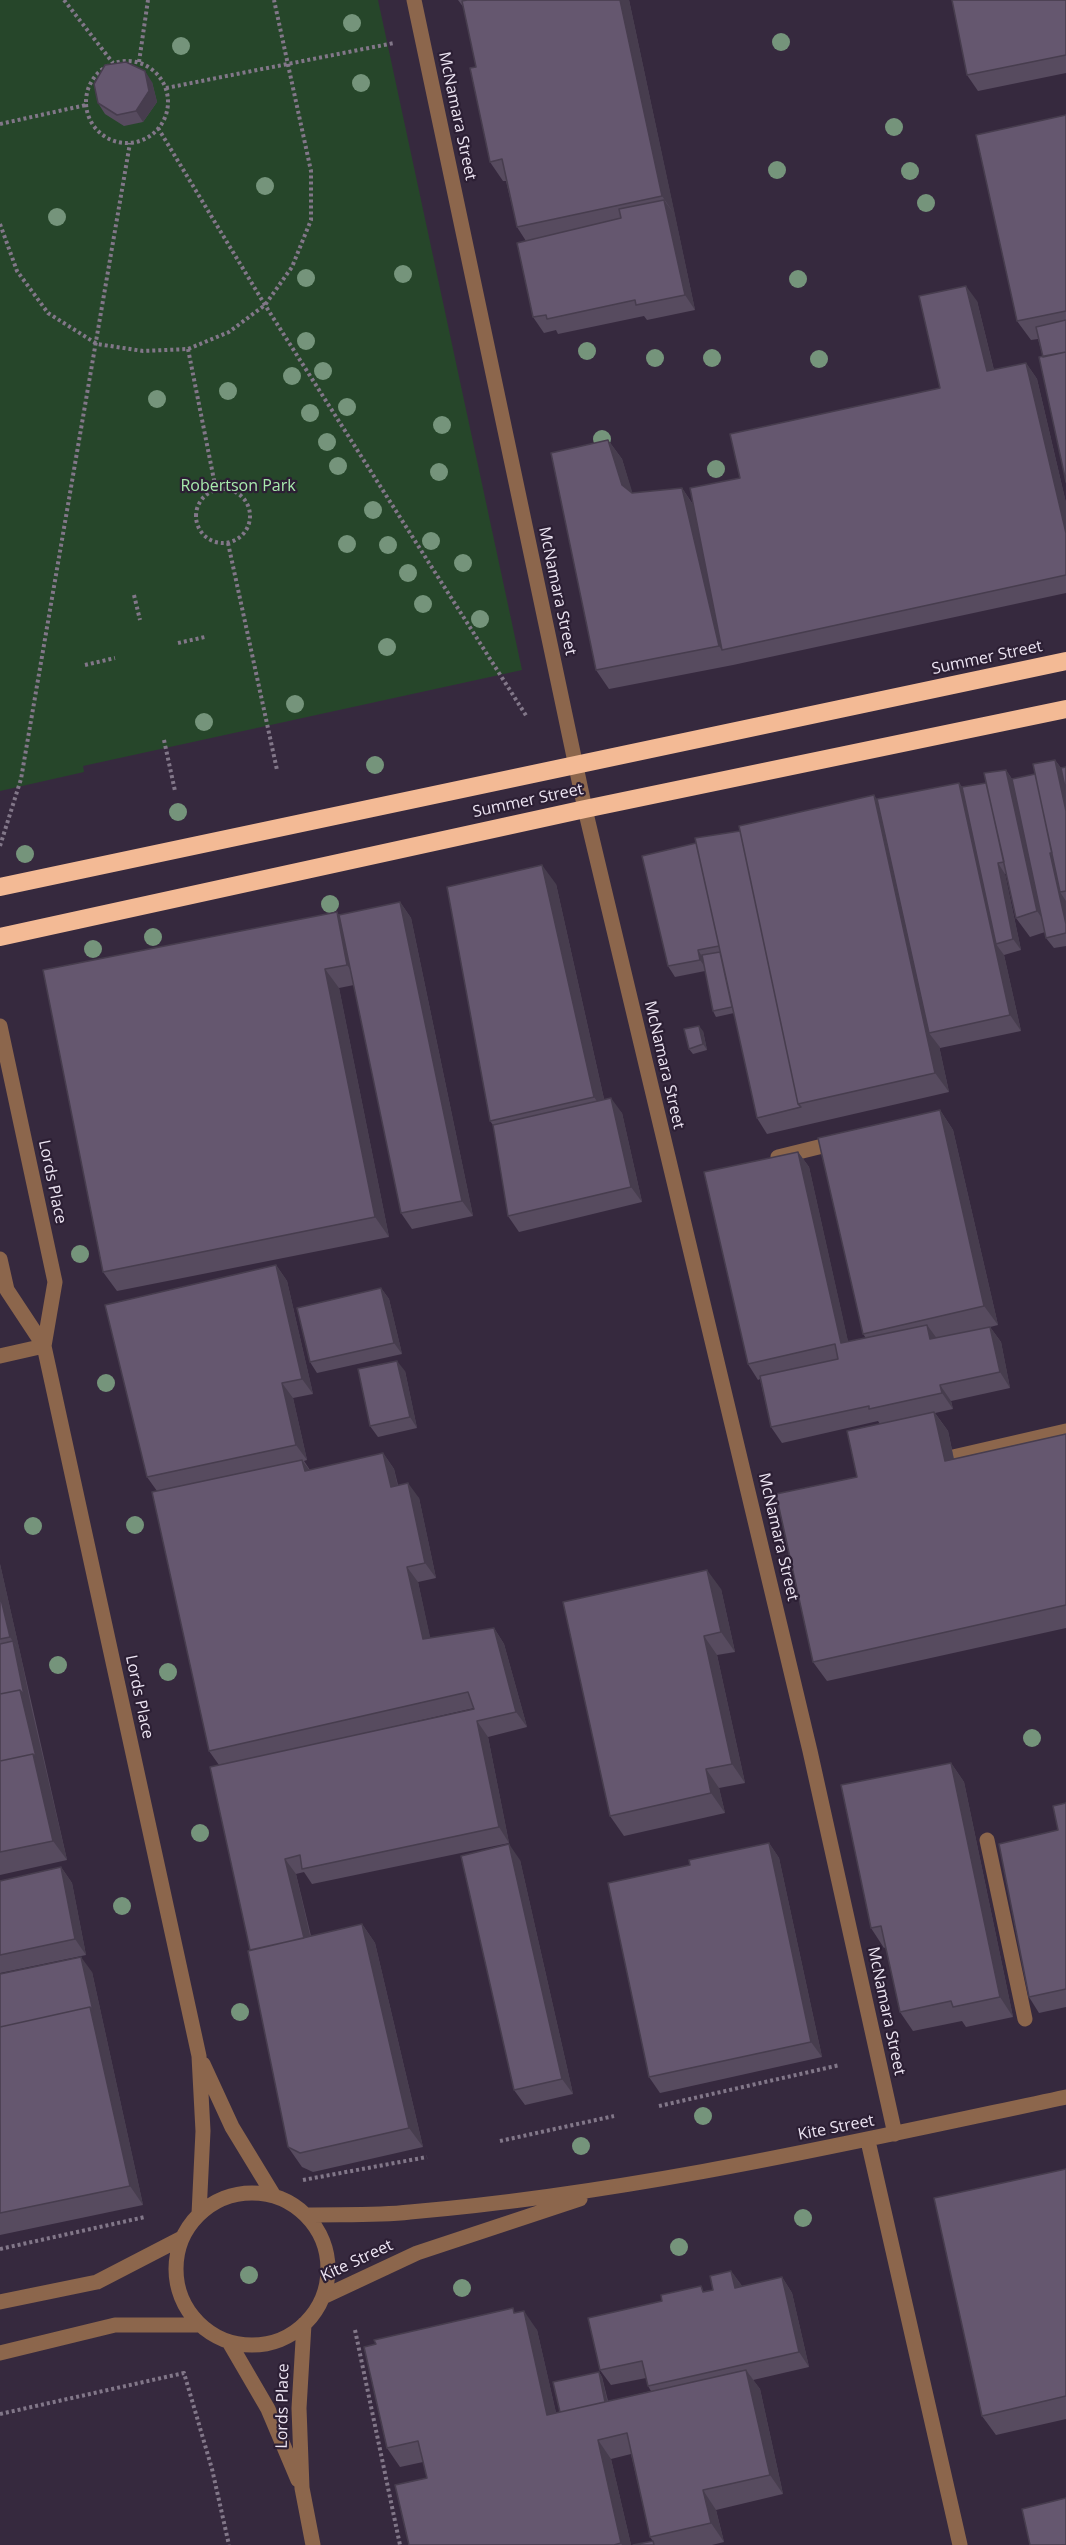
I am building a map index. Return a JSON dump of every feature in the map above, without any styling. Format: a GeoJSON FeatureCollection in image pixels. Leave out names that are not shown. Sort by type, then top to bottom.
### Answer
{"type":"FeatureCollection","features":[{"type":"Feature","properties":{"kind":"highway","name":"Summer Street"},"geometry":{"type":"LineString","coordinates":[[0,887],[1066,661]]}},
{"type":"Feature","properties":{"kind":"highway","name":"Summer Street"},"geometry":{"type":"LineString","coordinates":[[0,938],[585,809],[1066,709]]}},
{"type":"Feature","properties":{"kind":"street","name":"McNamara Street"},"geometry":{"type":"LineString","coordinates":[[414,0],[585,809],[810,1751],[895,2134]]}},
{"type":"Feature","properties":{"kind":"street","name":"Lords Place"},"geometry":{"type":"LineString","coordinates":[[0,1026],[55,1282],[44,1346]]}},
{"type":"Feature","properties":{"kind":"street"},"geometry":{"type":"LineString","coordinates":[[767,1160],[856,1138]]}},
{"type":"Feature","properties":{"kind":"street","name":"Lords Place"},"geometry":{"type":"LineString","coordinates":[[0,1259],[7,1290],[44,1346],[199,2056],[203,2130],[199,2214]]}},
{"type":"Feature","properties":{"kind":"street"},"geometry":{"type":"LineString","coordinates":[[0,1356],[44,1346]]}},
{"type":"Feature","properties":{"kind":"street"},"geometry":{"type":"LineString","coordinates":[[953,1457],[1066,1431]]}},
{"type":"Feature","properties":{"kind":"street"},"geometry":{"type":"LineString","coordinates":[[987,1840],[1025,2019]]}},
{"type":"Feature","properties":{"kind":"street","name":"Lords Place"},"geometry":{"type":"LineString","coordinates":[[199,2056],[232,2127],[274,2196]]}},
{"type":"Feature","properties":{"kind":"street","name":"Kite Street"},"geometry":{"type":"LineString","coordinates":[[306,2215],[408,2213],[612,2188],[868,2141],[1066,2097]]}},
{"type":"Feature","properties":{"kind":"street"},"geometry":{"type":"LineString","coordinates":[[868,2141],[960,2545]]}},
{"type":"Feature","properties":{"kind":"street","name":"Kite Street"},"geometry":{"type":"LineString","coordinates":[[323,2297],[417,2253],[612,2188]]}},
{"type":"Feature","properties":{"kind":"street"},"geometry":{"type":"LineString","coordinates":[[254,2192],[274,2196],[291,2203],[306,2215],[319,2232],[327,2253],[328,2276],[323,2297],[303,2324],[281,2339],[256,2345],[229,2342],[213,2335],[200,2325],[185,2306],[177,2284],[176,2260],[182,2238],[199,2214],[216,2202],[234,2195],[254,2192]]}},
{"type":"Feature","properties":{"kind":"street"},"geometry":{"type":"LineString","coordinates":[[0,2302],[97,2282],[182,2238]]}},
{"type":"Feature","properties":{"kind":"street","name":"Lords Place"},"geometry":{"type":"LineString","coordinates":[[303,2324],[299,2408],[302,2488],[314,2545]]}},
{"type":"Feature","properties":{"kind":"street"},"geometry":{"type":"LineString","coordinates":[[0,2353],[115,2325],[200,2325]]}},
{"type":"Feature","properties":{"kind":"street","name":"Lords Place"},"geometry":{"type":"LineString","coordinates":[[229,2342],[268,2409],[302,2488]]}},
{"type":"Feature","properties":{"kind":"path"},"geometry":{"type":"LineString","coordinates":[[64,0],[113,63]]}},
{"type":"Feature","properties":{"kind":"path"},"geometry":{"type":"LineString","coordinates":[[139,63],[148,0]]}},
{"type":"Feature","properties":{"kind":"path"},"geometry":{"type":"LineString","coordinates":[[0,224],[17,271],[48,313],[97,344],[143,351],[188,349],[229,332],[265,305],[292,267],[311,220],[311,171],[274,0]]}},
{"type":"Feature","properties":{"kind":"path"},"geometry":{"type":"LineString","coordinates":[[166,88],[422,37]]}},
{"type":"Feature","properties":{"kind":"path"},"geometry":{"type":"LineString","coordinates":[[113,63],[139,63],[156,72],[166,88],[167,109],[158,129],[150,136],[130,143],[105,136],[96,128],[86,105],[87,91],[101,70],[113,63]]}},
{"type":"Feature","properties":{"kind":"path"},"geometry":{"type":"LineString","coordinates":[[0,124],[86,105]]}},
{"type":"Feature","properties":{"kind":"path"},"geometry":{"type":"LineString","coordinates":[[158,129],[265,305],[527,717]]}},
{"type":"Feature","properties":{"kind":"path"},"geometry":{"type":"LineString","coordinates":[[0,846],[21,779],[130,143]]}},
{"type":"Feature","properties":{"kind":"path"},"geometry":{"type":"LineString","coordinates":[[188,349],[216,490]]}},
{"type":"Feature","properties":{"kind":"path"},"geometry":{"type":"LineString","coordinates":[[225,489],[241,495],[250,510],[250,519],[243,534],[228,543],[210,541],[198,527],[196,518],[201,500],[216,490],[225,489]]}},
{"type":"Feature","properties":{"kind":"path"},"geometry":{"type":"LineString","coordinates":[[228,543],[276,770]]}},
{"type":"Feature","properties":{"kind":"path"},"geometry":{"type":"LineString","coordinates":[[134,595],[140,620]]}},
{"type":"Feature","properties":{"kind":"path"},"geometry":{"type":"LineString","coordinates":[[178,643],[205,637]]}},
{"type":"Feature","properties":{"kind":"path"},"geometry":{"type":"LineString","coordinates":[[85,665],[115,658]]}},
{"type":"Feature","properties":{"kind":"path"},"geometry":{"type":"LineString","coordinates":[[164,740],[175,792]]}},
{"type":"Feature","properties":{"kind":"path"},"geometry":{"type":"LineString","coordinates":[[659,2106],[840,2065]]}},
{"type":"Feature","properties":{"kind":"path"},"geometry":{"type":"LineString","coordinates":[[500,2141],[614,2116]]}},
{"type":"Feature","properties":{"kind":"path"},"geometry":{"type":"LineString","coordinates":[[303,2180],[427,2157]]}},
{"type":"Feature","properties":{"kind":"path"},"geometry":{"type":"LineString","coordinates":[[0,2249],[145,2217]]}},
{"type":"Feature","properties":{"kind":"path"},"geometry":{"type":"LineString","coordinates":[[355,2330],[400,2545]]}},
{"type":"Feature","properties":{"kind":"path"},"geometry":{"type":"LineString","coordinates":[[0,2414],[184,2373],[212,2469],[229,2545]]}},
{"type":"Feature","properties":{"kind":"green space","name":"Robertson Park"},"geometry":{"type":"Polygon","coordinates":[[[0,0],[378,0],[522,670],[83,766],[84,772],[0,791],[0,0]]]}},
{"type":"Feature","properties":{"kind":"building"},"geometry":{"type":"Polygon","coordinates":[[[620,0],[662,196],[517,227],[502,159],[490,162],[470,68],[476,67],[462,1],[620,0]]]}},
{"type":"Feature","properties":{"kind":"building"},"geometry":{"type":"Polygon","coordinates":[[[952,0],[1066,0],[1066,55],[967,75],[952,0]]]}},
{"type":"Feature","properties":{"kind":"building"},"geometry":{"type":"Polygon","coordinates":[[[126,62],[145,71],[149,91],[136,111],[117,115],[98,103],[94,84],[105,65],[126,62]]]}},
{"type":"Feature","properties":{"kind":"building"},"geometry":{"type":"Polygon","coordinates":[[[1066,115],[1066,311],[1017,321],[976,135],[1066,115]]]}},
{"type":"Feature","properties":{"kind":"building"},"geometry":{"type":"Polygon","coordinates":[[[664,200],[685,295],[636,305],[635,300],[547,319],[546,315],[533,317],[517,243],[621,218],[619,209],[664,200]]]}},
{"type":"Feature","properties":{"kind":"building"},"geometry":{"type":"Polygon","coordinates":[[[966,286],[987,371],[1026,363],[1066,533],[1066,575],[722,650],[690,488],[740,478],[730,434],[940,388],[919,296],[966,286]]]}},
{"type":"Feature","properties":{"kind":"building"},"geometry":{"type":"Polygon","coordinates":[[[1066,320],[1066,352],[1043,357],[1036,327],[1066,320]]]}},
{"type":"Feature","properties":{"kind":"building"},"geometry":{"type":"Polygon","coordinates":[[[1066,352],[1066,482],[1039,357],[1066,352]]]}},
{"type":"Feature","properties":{"kind":"building"},"geometry":{"type":"Polygon","coordinates":[[[608,440],[622,485],[632,493],[682,488],[719,646],[596,670],[551,453],[608,440]]]}},
{"type":"Feature","properties":{"kind":"building"},"geometry":{"type":"Polygon","coordinates":[[[1055,760],[1066,811],[1066,891],[1060,892],[1033,764],[1055,760]]]}},
{"type":"Feature","properties":{"kind":"building"},"geometry":{"type":"Polygon","coordinates":[[[1066,767],[1066,792],[1061,768],[1066,767]]]}},
{"type":"Feature","properties":{"kind":"building"},"geometry":{"type":"Polygon","coordinates":[[[1006,770],[1037,911],[1016,918],[984,773],[1006,770]]]}},
{"type":"Feature","properties":{"kind":"building"},"geometry":{"type":"Polygon","coordinates":[[[1035,774],[1066,924],[1066,933],[1046,938],[1012,779],[1035,774]]]}},
{"type":"Feature","properties":{"kind":"building"},"geometry":{"type":"Polygon","coordinates":[[[959,783],[1010,1015],[929,1033],[877,799],[959,783]]]}},
{"type":"Feature","properties":{"kind":"building"},"geometry":{"type":"Polygon","coordinates":[[[986,783],[1004,862],[998,863],[1013,939],[996,944],[962,787],[986,783]]]}},
{"type":"Feature","properties":{"kind":"building"},"geometry":{"type":"Polygon","coordinates":[[[874,795],[935,1073],[798,1104],[739,826],[874,795]]]}},
{"type":"Feature","properties":{"kind":"building"},"geometry":{"type":"Polygon","coordinates":[[[740,831],[798,1104],[801,1107],[757,1118],[695,838],[740,831]]]}},
{"type":"Feature","properties":{"kind":"building"},"geometry":{"type":"Polygon","coordinates":[[[696,843],[719,946],[698,950],[700,960],[668,966],[642,856],[696,843]]]}},
{"type":"Feature","properties":{"kind":"building"},"geometry":{"type":"Polygon","coordinates":[[[542,865],[594,1097],[490,1121],[447,887],[542,865]]]}},
{"type":"Feature","properties":{"kind":"building"},"geometry":{"type":"Polygon","coordinates":[[[400,902],[462,1201],[401,1213],[339,915],[400,902]]]}},
{"type":"Feature","properties":{"kind":"building"},"geometry":{"type":"Polygon","coordinates":[[[337,912],[347,965],[325,969],[375,1217],[103,1272],[43,970],[337,912]]]}},
{"type":"Feature","properties":{"kind":"building"},"geometry":{"type":"Polygon","coordinates":[[[720,952],[732,1007],[713,1011],[702,955],[720,952]]]}},
{"type":"Feature","properties":{"kind":"building"},"geometry":{"type":"Polygon","coordinates":[[[699,1026],[703,1044],[689,1049],[684,1029],[699,1026]]]}},
{"type":"Feature","properties":{"kind":"building"},"geometry":{"type":"Polygon","coordinates":[[[611,1098],[631,1187],[508,1216],[493,1125],[611,1098]]]}},
{"type":"Feature","properties":{"kind":"building"},"geometry":{"type":"Polygon","coordinates":[[[940,1110],[984,1306],[863,1334],[818,1138],[940,1110]]]}},
{"type":"Feature","properties":{"kind":"building"},"geometry":{"type":"Polygon","coordinates":[[[798,1152],[841,1343],[927,1325],[930,1339],[990,1327],[1000,1372],[940,1385],[942,1393],[771,1427],[760,1376],[838,1359],[835,1344],[748,1364],[704,1172],[798,1152]]]}},
{"type":"Feature","properties":{"kind":"building"},"geometry":{"type":"Polygon","coordinates":[[[276,1265],[302,1379],[282,1383],[296,1445],[147,1477],[105,1305],[276,1265]]]}},
{"type":"Feature","properties":{"kind":"building"},"geometry":{"type":"Polygon","coordinates":[[[381,1288],[394,1343],[310,1362],[297,1308],[381,1288]]]}},
{"type":"Feature","properties":{"kind":"building"},"geometry":{"type":"Polygon","coordinates":[[[397,1361],[410,1417],[370,1426],[358,1369],[397,1361]]]}},
{"type":"Feature","properties":{"kind":"building"},"geometry":{"type":"Polygon","coordinates":[[[934,1412],[945,1461],[1066,1434],[1066,1605],[813,1662],[776,1494],[857,1477],[847,1431],[934,1412]]]}},
{"type":"Feature","properties":{"kind":"building"},"geometry":{"type":"Polygon","coordinates":[[[383,1453],[391,1487],[408,1483],[425,1563],[407,1567],[423,1639],[494,1628],[516,1712],[477,1721],[499,1827],[302,1869],[300,1855],[285,1859],[304,1938],[250,1950],[210,1767],[474,1709],[468,1692],[209,1751],[152,1492],[302,1460],[305,1471],[383,1453]]]}},
{"type":"Feature","properties":{"kind":"building"},"geometry":{"type":"Polygon","coordinates":[[[707,1570],[721,1632],[704,1636],[732,1764],[706,1769],[711,1793],[610,1816],[563,1602],[707,1570]]]}},
{"type":"Feature","properties":{"kind":"building"},"geometry":{"type":"Polygon","coordinates":[[[0,1595],[10,1637],[0,1639],[0,1595]]]}},
{"type":"Feature","properties":{"kind":"building"},"geometry":{"type":"Polygon","coordinates":[[[13,1641],[24,1695],[20,1690],[0,1694],[0,1644],[13,1641]]]}},
{"type":"Feature","properties":{"kind":"building"},"geometry":{"type":"Polygon","coordinates":[[[20,1690],[36,1757],[33,1754],[0,1761],[0,1694],[20,1690]]]}},
{"type":"Feature","properties":{"kind":"building"},"geometry":{"type":"Polygon","coordinates":[[[33,1754],[53,1841],[0,1852],[0,1761],[33,1754]]]}},
{"type":"Feature","properties":{"kind":"building"},"geometry":{"type":"Polygon","coordinates":[[[951,1763],[1000,1997],[953,2007],[951,2001],[900,2012],[881,1926],[871,1928],[841,1785],[951,1763]]]}},
{"type":"Feature","properties":{"kind":"building"},"geometry":{"type":"Polygon","coordinates":[[[1066,1803],[1066,1989],[1029,1997],[999,1844],[1058,1830],[1053,1806],[1066,1803]]]}},
{"type":"Feature","properties":{"kind":"building"},"geometry":{"type":"Polygon","coordinates":[[[769,1843],[811,2042],[649,2077],[608,1883],[690,1865],[689,1860],[769,1843]]]}},
{"type":"Feature","properties":{"kind":"building"},"geometry":{"type":"Polygon","coordinates":[[[509,1844],[562,2079],[514,2090],[461,1856],[509,1844]]]}},
{"type":"Feature","properties":{"kind":"building"},"geometry":{"type":"Polygon","coordinates":[[[61,1867],[75,1939],[0,1955],[0,1881],[61,1867]]]}},
{"type":"Feature","properties":{"kind":"building"},"geometry":{"type":"Polygon","coordinates":[[[362,1924],[409,2128],[300,2153],[288,2147],[248,1951],[362,1924]]]}},
{"type":"Feature","properties":{"kind":"building"},"geometry":{"type":"Polygon","coordinates":[[[81,1957],[93,2011],[90,2007],[0,2027],[0,1974],[81,1957]]]}},
{"type":"Feature","properties":{"kind":"building"},"geometry":{"type":"Polygon","coordinates":[[[90,2007],[130,2186],[0,2213],[0,2027],[90,2007]]]}},
{"type":"Feature","properties":{"kind":"building"},"geometry":{"type":"Polygon","coordinates":[[[1066,2169],[1066,2396],[982,2416],[934,2198],[1066,2169]]]}},
{"type":"Feature","properties":{"kind":"building"},"geometry":{"type":"Polygon","coordinates":[[[731,2271],[735,2288],[782,2277],[799,2352],[648,2386],[642,2361],[600,2370],[588,2318],[662,2301],[661,2295],[701,2286],[703,2292],[713,2290],[710,2276],[731,2271]]]}},
{"type":"Feature","properties":{"kind":"building"},"geometry":{"type":"Polygon","coordinates":[[[513,2308],[514,2313],[524,2311],[547,2415],[746,2370],[770,2475],[703,2490],[711,2523],[650,2537],[627,2433],[598,2440],[621,2543],[614,2545],[409,2545],[395,2485],[427,2478],[418,2441],[387,2448],[364,2347],[376,2344],[374,2340],[513,2308]]]}},
{"type":"Feature","properties":{"kind":"building"},"geometry":{"type":"Polygon","coordinates":[[[599,2372],[605,2402],[560,2412],[553,2382],[599,2372]]]}},
{"type":"Feature","properties":{"kind":"building"},"geometry":{"type":"Polygon","coordinates":[[[1066,2498],[1066,2545],[1030,2545],[1022,2509],[1066,2498]]]}},
{"type":"Feature","properties":{"kind":"building"},"geometry":{"type":"Polygon","coordinates":[[[653,2541],[654,2545],[633,2545],[653,2541]]]}}]}
